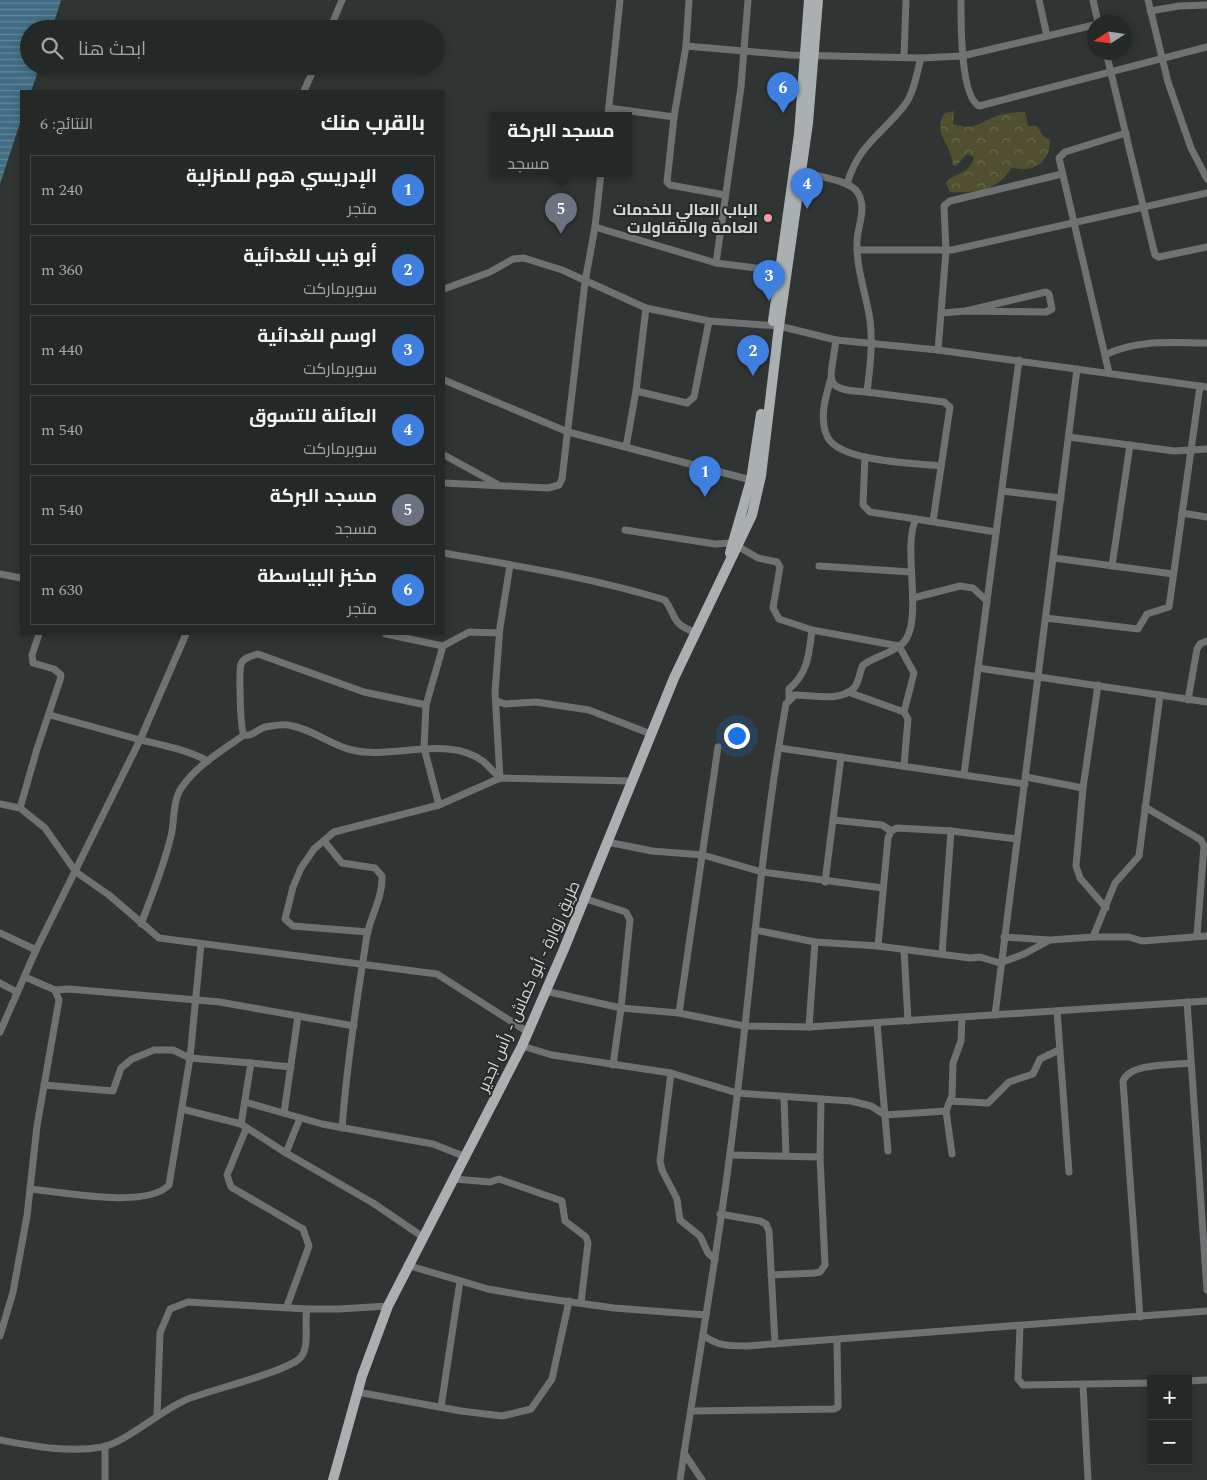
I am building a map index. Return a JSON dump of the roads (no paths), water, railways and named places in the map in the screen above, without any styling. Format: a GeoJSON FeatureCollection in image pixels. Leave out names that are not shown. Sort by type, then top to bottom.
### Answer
{"type":"FeatureCollection","features":[{"type":"Feature","properties":{"kind":"main road"},"geometry":{"type":"LineString","coordinates":[[748,514],[751,480],[802,172],[808,123],[809,0]]}},
{"type":"Feature","properties":{"kind":"main road"},"geometry":{"type":"LineString","coordinates":[[748,514],[761,476],[776,326],[779,271],[818,0]]}},
{"type":"Feature","properties":{"kind":"main road","name":"طريق زوارة - أبو كماش - رأس اجدير"},"geometry":{"type":"LineString","coordinates":[[333,1480],[357,1392],[388,1306],[522,1046],[564,949],[631,781],[748,514]]}},
{"type":"Feature","properties":{"kind":"street"},"geometry":{"type":"LineString","coordinates":[[334,20],[342,0]]}},
{"type":"Feature","properties":{"kind":"street"},"geometry":{"type":"LineString","coordinates":[[609,111],[620,0]]}},
{"type":"Feature","properties":{"kind":"street"},"geometry":{"type":"LineString","coordinates":[[689,0],[686,46],[674,117],[668,182],[670,185],[725,196]]}},
{"type":"Feature","properties":{"kind":"street"},"geometry":{"type":"LineString","coordinates":[[716,263],[745,52],[748,0]]}},
{"type":"Feature","properties":{"kind":"street"},"geometry":{"type":"LineString","coordinates":[[904,57],[906,0]]}},
{"type":"Feature","properties":{"kind":"street"},"geometry":{"type":"LineString","coordinates":[[961,0],[962,56],[972,98],[979,106],[1207,47]]}},
{"type":"Feature","properties":{"kind":"street"},"geometry":{"type":"LineString","coordinates":[[1039,0],[1047,36]]}},
{"type":"Feature","properties":{"kind":"street"},"geometry":{"type":"LineString","coordinates":[[1093,0],[1096,15]]}},
{"type":"Feature","properties":{"kind":"street"},"geometry":{"type":"LineString","coordinates":[[1148,0],[1161,59],[1191,148],[1207,179]]}},
{"type":"Feature","properties":{"kind":"street"},"geometry":{"type":"LineString","coordinates":[[1150,11],[1178,6],[1207,6]]}},
{"type":"Feature","properties":{"kind":"street"},"geometry":{"type":"LineString","coordinates":[[686,46],[745,52],[921,58],[962,56],[1087,27]]}},
{"type":"Feature","properties":{"kind":"street"},"geometry":{"type":"LineString","coordinates":[[847,184],[852,166],[862,150],[906,104],[921,58]]}},
{"type":"Feature","properties":{"kind":"street"},"geometry":{"type":"LineString","coordinates":[[1108,60],[1142,208],[1155,255],[1159,257],[1207,247]]}},
{"type":"Feature","properties":{"kind":"street"},"geometry":{"type":"LineString","coordinates":[[304,90],[311,75]]}},
{"type":"Feature","properties":{"kind":"street"},"geometry":{"type":"LineString","coordinates":[[632,113],[674,117]]}},
{"type":"Feature","properties":{"kind":"street"},"geometry":{"type":"LineString","coordinates":[[1109,373],[1062,174],[1060,158],[1062,154],[1126,133]]}},
{"type":"Feature","properties":{"kind":"street"},"geometry":{"type":"LineString","coordinates":[[802,172],[847,184],[857,191],[862,205],[857,250],[858,270],[870,318],[872,344],[868,392]]}},
{"type":"Feature","properties":{"kind":"street"},"geometry":{"type":"LineString","coordinates":[[938,350],[946,251],[944,206],[946,203],[1062,174]]}},
{"type":"Feature","properties":{"kind":"street"},"geometry":{"type":"LineString","coordinates":[[445,483],[548,488],[559,485],[562,479],[585,282],[601,177]]}},
{"type":"Feature","properties":{"kind":"street"},"geometry":{"type":"LineString","coordinates":[[857,250],[946,251],[1207,193]]}},
{"type":"Feature","properties":{"kind":"street"},"geometry":{"type":"LineString","coordinates":[[595,227],[716,263],[779,271]]}},
{"type":"Feature","properties":{"kind":"street"},"geometry":{"type":"LineString","coordinates":[[445,289],[462,284],[518,258],[533,260],[562,270],[646,308],[709,321],[776,326],[836,340],[1019,360],[1203,387],[1191,450],[1169,607],[1147,614],[1138,629],[1046,618]]}},
{"type":"Feature","properties":{"kind":"street"},"geometry":{"type":"LineString","coordinates":[[942,313],[966,311],[1046,312],[1052,309],[1049,294],[1046,292],[966,311]]}},
{"type":"Feature","properties":{"kind":"street"},"geometry":{"type":"LineString","coordinates":[[626,447],[636,391],[646,308]]}},
{"type":"Feature","properties":{"kind":"street"},"geometry":{"type":"LineString","coordinates":[[636,391],[687,403],[691,401],[694,397],[709,321]]}},
{"type":"Feature","properties":{"kind":"street"},"geometry":{"type":"LineString","coordinates":[[836,340],[831,378],[823,406],[828,437],[836,447],[865,457],[941,466]]}},
{"type":"Feature","properties":{"kind":"street"},"geometry":{"type":"LineString","coordinates":[[1105,355],[1137,345],[1207,343]]}},
{"type":"Feature","properties":{"kind":"street"},"geometry":{"type":"LineString","coordinates":[[964,774],[1019,360]]}},
{"type":"Feature","properties":{"kind":"street"},"geometry":{"type":"LineString","coordinates":[[995,1015],[1000,963],[1026,780],[1078,369]]}},
{"type":"Feature","properties":{"kind":"street"},"geometry":{"type":"LineString","coordinates":[[831,378],[837,389],[948,403],[951,410],[933,521]]}},
{"type":"Feature","properties":{"kind":"street"},"geometry":{"type":"LineString","coordinates":[[445,380],[568,432],[751,480]]}},
{"type":"Feature","properties":{"kind":"street"},"geometry":{"type":"LineString","coordinates":[[1069,437],[1174,451],[1207,449]]}},
{"type":"Feature","properties":{"kind":"street"},"geometry":{"type":"LineString","coordinates":[[1112,566],[1130,445]]}},
{"type":"Feature","properties":{"kind":"street"},"geometry":{"type":"LineString","coordinates":[[445,456],[499,486]]}},
{"type":"Feature","properties":{"kind":"street"},"geometry":{"type":"LineString","coordinates":[[865,457],[863,505],[870,512],[996,532]]}},
{"type":"Feature","properties":{"kind":"street"},"geometry":{"type":"LineString","coordinates":[[1002,491],[1061,498]]}},
{"type":"Feature","properties":{"kind":"street"},"geometry":{"type":"LineString","coordinates":[[1182,513],[1207,517]]}},
{"type":"Feature","properties":{"kind":"street"},"geometry":{"type":"LineString","coordinates":[[680,1480],[730,1155],[754,930],[786,704],[795,695],[834,696],[848,692],[855,686],[863,665],[899,646],[908,632],[913,598],[911,572],[916,519]]}},
{"type":"Feature","properties":{"kind":"street"},"geometry":{"type":"LineString","coordinates":[[625,530],[715,544],[736,544],[758,558],[777,562],[780,567],[773,608],[779,619],[812,630],[899,646]]}},
{"type":"Feature","properties":{"kind":"street"},"geometry":{"type":"LineString","coordinates":[[445,553],[632,590],[665,600],[674,621],[684,628],[695,632]]}},
{"type":"Feature","properties":{"kind":"street"},"geometry":{"type":"LineString","coordinates":[[1054,558],[1174,574]]}},
{"type":"Feature","properties":{"kind":"street"},"geometry":{"type":"LineString","coordinates":[[500,778],[495,692],[499,633],[510,565]]}},
{"type":"Feature","properties":{"kind":"street"},"geometry":{"type":"LineString","coordinates":[[819,566],[911,572]]}},
{"type":"Feature","properties":{"kind":"street"},"geometry":{"type":"LineString","coordinates":[[0,574],[20,578]]}},
{"type":"Feature","properties":{"kind":"street"},"geometry":{"type":"LineString","coordinates":[[913,598],[960,586],[973,588],[987,601]]}},
{"type":"Feature","properties":{"kind":"street"},"geometry":{"type":"LineString","coordinates":[[789,699],[789,690],[798,682],[808,665],[812,630]]}},
{"type":"Feature","properties":{"kind":"street"},"geometry":{"type":"LineString","coordinates":[[391,635],[443,646],[469,632],[499,633]]}},
{"type":"Feature","properties":{"kind":"street"},"geometry":{"type":"LineString","coordinates":[[20,808],[61,675],[54,668],[33,663],[32,655],[39,635]]}},
{"type":"Feature","properties":{"kind":"street"},"geometry":{"type":"LineString","coordinates":[[0,1032],[36,950],[140,740],[186,635]]}},
{"type":"Feature","properties":{"kind":"street"},"geometry":{"type":"LineString","coordinates":[[1188,700],[1197,649],[1200,644],[1207,641]]}},
{"type":"Feature","properties":{"kind":"street"},"geometry":{"type":"LineString","coordinates":[[439,805],[424,748],[426,705],[443,646]]}},
{"type":"Feature","properties":{"kind":"street"},"geometry":{"type":"LineString","coordinates":[[899,646],[914,673],[904,712]]}},
{"type":"Feature","properties":{"kind":"street"},"geometry":{"type":"LineString","coordinates":[[244,735],[239,718],[242,664],[247,657],[258,654],[364,692],[426,705]]}},
{"type":"Feature","properties":{"kind":"street"},"geometry":{"type":"LineString","coordinates":[[978,668],[1207,702]]}},
{"type":"Feature","properties":{"kind":"street"},"geometry":{"type":"LineString","coordinates":[[1098,686],[1083,788],[1076,872],[1106,908]]}},
{"type":"Feature","properties":{"kind":"street"},"geometry":{"type":"LineString","coordinates":[[848,692],[904,712],[908,719],[904,766]]}},
{"type":"Feature","properties":{"kind":"street"},"geometry":{"type":"LineString","coordinates":[[1093,937],[1115,883],[1138,856],[1160,695]]}},
{"type":"Feature","properties":{"kind":"street"},"geometry":{"type":"LineString","coordinates":[[497,701],[505,704],[536,702],[589,710],[651,734]]}},
{"type":"Feature","properties":{"kind":"street"},"geometry":{"type":"LineString","coordinates":[[50,714],[140,740],[174,747],[208,761]]}},
{"type":"Feature","properties":{"kind":"street"},"geometry":{"type":"LineString","coordinates":[[141,924],[159,878],[172,834],[174,807],[182,787],[208,761],[244,735],[252,735],[264,728],[287,725],[305,730],[352,750],[385,754],[424,748],[463,753],[482,761],[500,778]]}},
{"type":"Feature","properties":{"kind":"street"},"geometry":{"type":"LineString","coordinates":[[679,1013],[718,747]]}},
{"type":"Feature","properties":{"kind":"street"},"geometry":{"type":"LineString","coordinates":[[779,748],[964,774],[1083,788]]}},
{"type":"Feature","properties":{"kind":"street"},"geometry":{"type":"LineString","coordinates":[[825,882],[842,757]]}},
{"type":"Feature","properties":{"kind":"street"},"geometry":{"type":"LineString","coordinates":[[368,932],[293,926],[286,919],[293,887],[301,868],[314,849],[334,832],[439,805],[500,778],[631,781]]}},
{"type":"Feature","properties":{"kind":"street"},"geometry":{"type":"LineString","coordinates":[[0,804],[20,808],[45,828],[76,872],[109,895],[159,938],[437,974],[528,1032]]}},
{"type":"Feature","properties":{"kind":"street"},"geometry":{"type":"LineString","coordinates":[[1145,807],[1204,839],[1205,850],[1197,936]]}},
{"type":"Feature","properties":{"kind":"street"},"geometry":{"type":"LineString","coordinates":[[833,820],[882,825],[892,830]]}},
{"type":"Feature","properties":{"kind":"street"},"geometry":{"type":"LineString","coordinates":[[878,946],[888,838],[892,830],[897,828],[951,831],[1017,839]]}},
{"type":"Feature","properties":{"kind":"street"},"geometry":{"type":"LineString","coordinates":[[942,954],[951,831]]}},
{"type":"Feature","properties":{"kind":"street"},"geometry":{"type":"LineString","coordinates":[[324,841],[342,863],[375,868],[380,871],[382,886],[368,932],[346,1076],[342,1128]]}},
{"type":"Feature","properties":{"kind":"street"},"geometry":{"type":"LineString","coordinates":[[607,842],[652,851],[703,855],[762,872],[825,882],[883,888]]}},
{"type":"Feature","properties":{"kind":"street"},"geometry":{"type":"LineString","coordinates":[[583,898],[615,907],[628,914],[630,920],[613,1064]]}},
{"type":"Feature","properties":{"kind":"street"},"geometry":{"type":"LineString","coordinates":[[754,930],[815,942],[878,946],[970,958],[980,957],[1000,963],[1024,954],[1050,940]]}},
{"type":"Feature","properties":{"kind":"street"},"geometry":{"type":"LineString","coordinates":[[0,933],[36,950]]}},
{"type":"Feature","properties":{"kind":"street"},"geometry":{"type":"LineString","coordinates":[[1004,937],[1050,940],[1129,937],[1142,941],[1207,936]]}},
{"type":"Feature","properties":{"kind":"street"},"geometry":{"type":"LineString","coordinates":[[809,1027],[815,942]]}},
{"type":"Feature","properties":{"kind":"street"},"geometry":{"type":"LineString","coordinates":[[30,1189],[129,1198],[147,1196],[164,1191],[172,1179],[190,1058],[202,944]]}},
{"type":"Feature","properties":{"kind":"street"},"geometry":{"type":"LineString","coordinates":[[904,950],[908,1020]]}},
{"type":"Feature","properties":{"kind":"street"},"geometry":{"type":"LineString","coordinates":[[25,977],[55,990],[69,989],[196,1000],[354,1026]]}},
{"type":"Feature","properties":{"kind":"street"},"geometry":{"type":"LineString","coordinates":[[0,983],[18,992]]}},
{"type":"Feature","properties":{"kind":"street"},"geometry":{"type":"LineString","coordinates":[[0,1336],[13,1292],[30,1189],[58,1000],[55,990]]}},
{"type":"Feature","properties":{"kind":"street"},"geometry":{"type":"LineString","coordinates":[[545,991],[621,1008],[679,1013],[744,1026],[809,1027],[1207,1000]]}},
{"type":"Feature","properties":{"kind":"street"},"geometry":{"type":"LineString","coordinates":[[1187,1002],[1207,1290]]}},
{"type":"Feature","properties":{"kind":"street"},"geometry":{"type":"LineString","coordinates":[[1057,1010],[1069,1172]]}},
{"type":"Feature","properties":{"kind":"street"},"geometry":{"type":"LineString","coordinates":[[284,1113],[298,1016]]}},
{"type":"Feature","properties":{"kind":"street"},"geometry":{"type":"LineString","coordinates":[[952,1154],[946,1111],[953,1090],[954,1057],[962,1041],[962,1018]]}},
{"type":"Feature","properties":{"kind":"street"},"geometry":{"type":"LineString","coordinates":[[877,1023],[888,1151]]}},
{"type":"Feature","properties":{"kind":"street"},"geometry":{"type":"LineString","coordinates":[[522,1046],[552,1055],[671,1073],[737,1093],[851,1100],[871,1106],[885,1115],[946,1111]]}},
{"type":"Feature","properties":{"kind":"street"},"geometry":{"type":"LineString","coordinates":[[44,1085],[113,1091],[121,1068],[132,1059],[154,1050],[173,1050],[190,1058],[291,1067]]}},
{"type":"Feature","properties":{"kind":"street"},"geometry":{"type":"LineString","coordinates":[[950,1101],[988,1103],[1009,1082],[1033,1074],[1040,1059],[1059,1050]]}},
{"type":"Feature","properties":{"kind":"street"},"geometry":{"type":"LineString","coordinates":[[251,1063],[245,1102],[244,1127],[227,1176],[232,1187],[303,1229],[309,1246],[287,1306]]}},
{"type":"Feature","properties":{"kind":"street"},"geometry":{"type":"LineString","coordinates":[[1140,1317],[1123,1081],[1125,1076],[1135,1069],[1190,1063]]}},
{"type":"Feature","properties":{"kind":"street"},"geometry":{"type":"LineString","coordinates":[[671,1073],[660,1161],[662,1170],[677,1198],[680,1220],[700,1236],[708,1253],[715,1260]]}},
{"type":"Feature","properties":{"kind":"street"},"geometry":{"type":"LineString","coordinates":[[784,1097],[786,1156]]}},
{"type":"Feature","properties":{"kind":"street"},"geometry":{"type":"LineString","coordinates":[[771,1275],[815,1274],[820,1272],[825,1265],[820,1157],[821,1099]]}},
{"type":"Feature","properties":{"kind":"street"},"geometry":{"type":"LineString","coordinates":[[245,1102],[342,1128],[433,1144],[466,1157]]}},
{"type":"Feature","properties":{"kind":"street"},"geometry":{"type":"LineString","coordinates":[[182,1109],[244,1127],[372,1203],[423,1237]]}},
{"type":"Feature","properties":{"kind":"street"},"geometry":{"type":"LineString","coordinates":[[286,1153],[300,1118]]}},
{"type":"Feature","properties":{"kind":"street"},"geometry":{"type":"LineString","coordinates":[[730,1155],[820,1157]]}},
{"type":"Feature","properties":{"kind":"street"},"geometry":{"type":"LineString","coordinates":[[454,1179],[490,1182],[499,1178],[562,1201],[565,1221],[586,1237],[588,1243],[580,1303]]}},
{"type":"Feature","properties":{"kind":"street"},"geometry":{"type":"LineString","coordinates":[[720,1214],[766,1224],[769,1231],[775,1344]]}},
{"type":"Feature","properties":{"kind":"street"},"geometry":{"type":"LineString","coordinates":[[408,1265],[460,1281],[512,1293],[569,1302],[706,1315]]}},
{"type":"Feature","properties":{"kind":"street"},"geometry":{"type":"LineString","coordinates":[[441,1407],[460,1281]]}},
{"type":"Feature","properties":{"kind":"street"},"geometry":{"type":"LineString","coordinates":[[157,1416],[160,1333],[170,1309],[188,1302],[339,1310],[388,1306]]}},
{"type":"Feature","properties":{"kind":"street"},"geometry":{"type":"LineString","coordinates":[[357,1392],[502,1416],[531,1409],[552,1380],[569,1302]]}},
{"type":"Feature","properties":{"kind":"street"},"geometry":{"type":"LineString","coordinates":[[0,1440],[42,1448],[84,1450],[105,1446],[186,1399],[273,1372],[295,1362],[305,1351],[307,1309]]}},
{"type":"Feature","properties":{"kind":"street"},"geometry":{"type":"LineString","coordinates":[[702,1335],[714,1343],[726,1346],[775,1344],[837,1341],[1207,1311]]}},
{"type":"Feature","properties":{"kind":"street"},"geometry":{"type":"LineString","coordinates":[[1020,1326],[1018,1379],[1023,1385],[1147,1383]]}},
{"type":"Feature","properties":{"kind":"street"},"geometry":{"type":"LineString","coordinates":[[692,1411],[834,1409],[838,1407],[837,1341]]}},
{"type":"Feature","properties":{"kind":"street"},"geometry":{"type":"LineString","coordinates":[[1192,1381],[1207,1380]]}},
{"type":"Feature","properties":{"kind":"street"},"geometry":{"type":"LineString","coordinates":[[1083,1385],[1088,1480]]}},
{"type":"Feature","properties":{"kind":"street"},"geometry":{"type":"LineString","coordinates":[[105,1446],[105,1480]]}},
{"type":"Feature","properties":{"kind":"street"},"geometry":{"type":"LineString","coordinates":[[684,1453],[702,1480]]}},
{"type":"Feature","properties":{"kind":"water"},"geometry":{"type":"Polygon","coordinates":[[[0,0],[61,0],[55,20],[20,20],[20,75],[37,75],[31,90],[20,90],[20,123],[0,184],[0,0]]]}},
{"type":"Feature","properties":{"kind":"place","name":"مخبز البياسطة"},"geometry":{"type":"Point","coordinates":[783,113]}},
{"type":"Feature","properties":{"kind":"place","name":"العائلة للتسوق"},"geometry":{"type":"Point","coordinates":[807,209]}},
{"type":"Feature","properties":{"kind":"place","name":"الباب العالي للخدمات العامة والمقاولات"},"geometry":{"type":"Point","coordinates":[768,218]}},
{"type":"Feature","properties":{"kind":"place","name":"مسجد البركة"},"geometry":{"type":"Point","coordinates":[561,234]}},
{"type":"Feature","properties":{"kind":"place","name":"اوسم للغدائية"},"geometry":{"type":"Point","coordinates":[769,301]}},
{"type":"Feature","properties":{"kind":"place","name":"أبو ذيب للغدائية"},"geometry":{"type":"Point","coordinates":[753,376]}},
{"type":"Feature","properties":{"kind":"place","name":"الإدريسي هوم للمنزلية"},"geometry":{"type":"Point","coordinates":[705,497]}}]}
